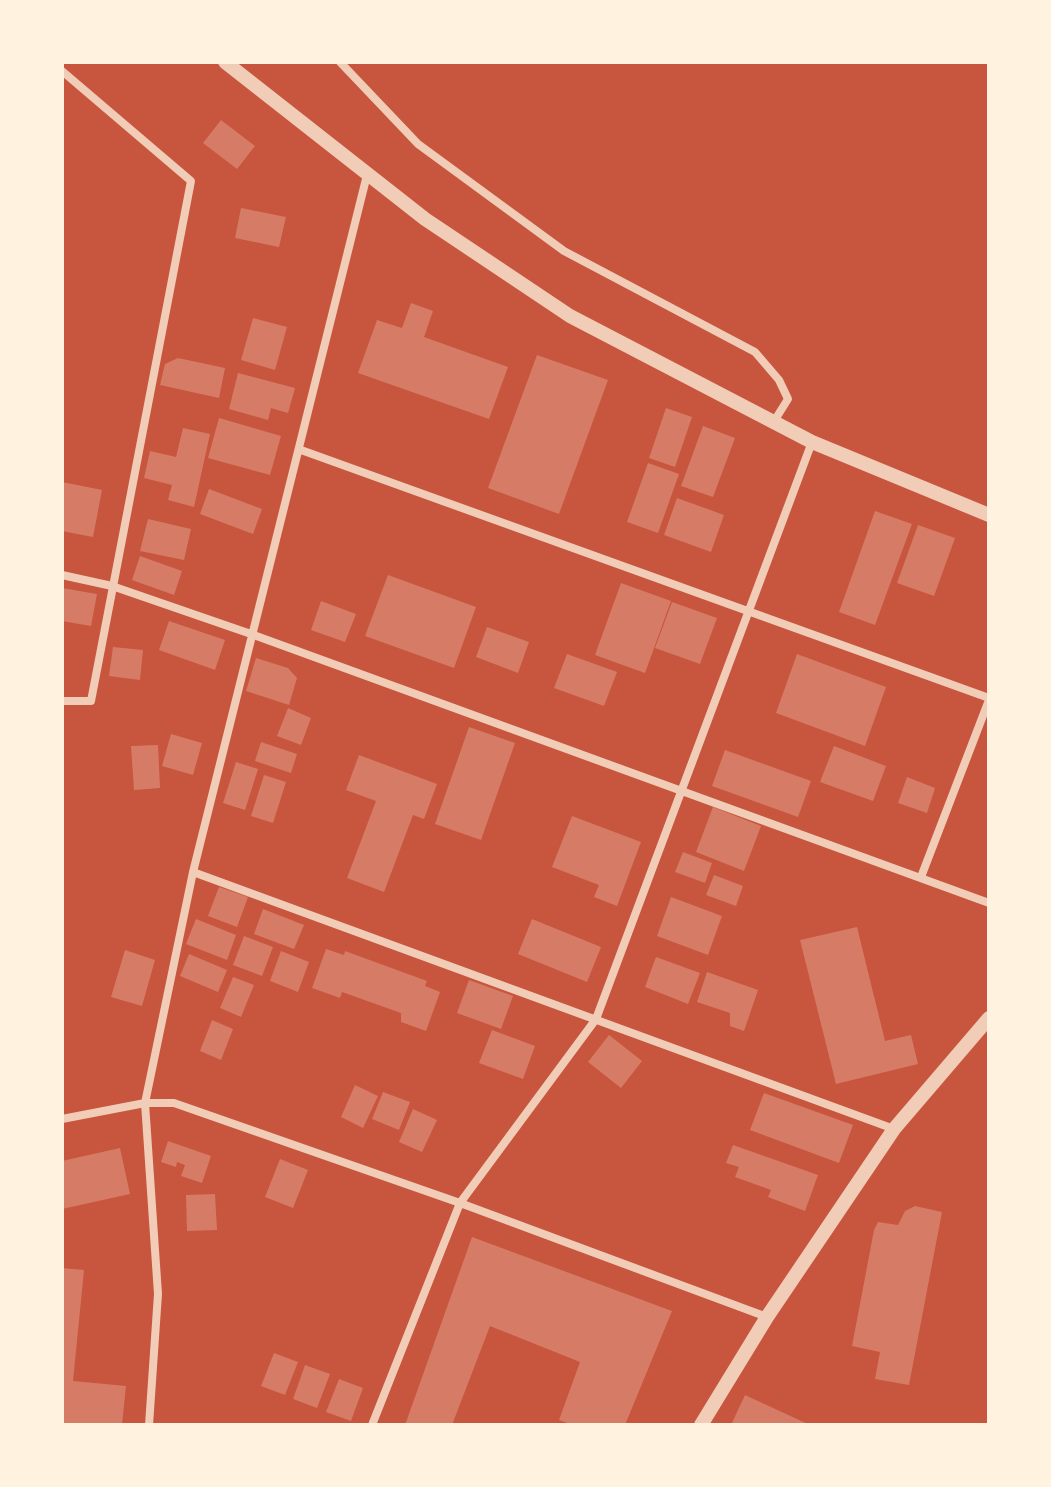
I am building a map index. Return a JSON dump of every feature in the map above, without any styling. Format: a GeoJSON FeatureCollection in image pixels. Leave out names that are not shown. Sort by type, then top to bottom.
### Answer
{"type":"FeatureCollection","features":[{"type":"Feature","properties":{"kind":"street"},"geometry":{"type":"LineString","coordinates":[[225,62],[367,175],[477,255],[570,316],[812,442],[989,515]]}},
{"type":"Feature","properties":{"kind":"street"},"geometry":{"type":"LineString","coordinates":[[342,63],[418,144],[564,251],[755,352],[779,380],[788,399],[773,423]]}},
{"type":"Feature","properties":{"kind":"street"},"geometry":{"type":"LineString","coordinates":[[62,71],[191,181],[91,701],[62,701]]}},
{"type":"Feature","properties":{"kind":"street"},"geometry":{"type":"LineString","coordinates":[[149,1425],[158,1294],[145,1103],[193,872],[251,634],[301,450],[367,175]]}},
{"type":"Feature","properties":{"kind":"street"},"geometry":{"type":"LineString","coordinates":[[372,1425],[460,1203],[596,1019],[679,790],[812,442]]}},
{"type":"Feature","properties":{"kind":"street"},"geometry":{"type":"LineString","coordinates":[[301,450],[989,699],[921,877]]}},
{"type":"Feature","properties":{"kind":"street"},"geometry":{"type":"LineString","coordinates":[[62,575],[112,586],[251,634],[989,903]]}},
{"type":"Feature","properties":{"kind":"street"},"geometry":{"type":"LineString","coordinates":[[193,872],[894,1129]]}},
{"type":"Feature","properties":{"kind":"street"},"geometry":{"type":"LineString","coordinates":[[701,1425],[767,1317],[894,1129],[989,1018]]}},
{"type":"Feature","properties":{"kind":"street"},"geometry":{"type":"LineString","coordinates":[[62,1119],[145,1103],[174,1103],[460,1203],[767,1317]]}},
{"type":"Feature","properties":{"kind":"building"},"geometry":{"type":"Polygon","coordinates":[[[221,120],[255,146],[237,169],[203,143],[221,120]]]}},
{"type":"Feature","properties":{"kind":"building"},"geometry":{"type":"Polygon","coordinates":[[[241,208],[286,217],[279,247],[235,238],[241,208]]]}},
{"type":"Feature","properties":{"kind":"building"},"geometry":{"type":"Polygon","coordinates":[[[411,303],[433,311],[424,337],[508,367],[489,419],[358,373],[377,320],[402,328],[411,303]]]}},
{"type":"Feature","properties":{"kind":"building"},"geometry":{"type":"Polygon","coordinates":[[[253,318],[287,327],[275,370],[241,360],[253,318]]]}},
{"type":"Feature","properties":{"kind":"building"},"geometry":{"type":"Polygon","coordinates":[[[537,355],[608,380],[559,514],[488,488],[537,355]]]}},
{"type":"Feature","properties":{"kind":"building"},"geometry":{"type":"Polygon","coordinates":[[[178,358],[225,368],[219,398],[160,385],[165,364],[178,358]]]}},
{"type":"Feature","properties":{"kind":"building"},"geometry":{"type":"Polygon","coordinates":[[[238,373],[295,388],[288,413],[271,408],[268,420],[229,409],[238,373]]]}},
{"type":"Feature","properties":{"kind":"building"},"geometry":{"type":"Polygon","coordinates":[[[666,408],[692,417],[675,467],[649,458],[666,408]]]}},
{"type":"Feature","properties":{"kind":"building"},"geometry":{"type":"Polygon","coordinates":[[[219,418],[281,436],[270,475],[208,458],[219,418]]]}},
{"type":"Feature","properties":{"kind":"building"},"geometry":{"type":"Polygon","coordinates":[[[703,426],[735,438],[713,497],[681,486],[703,426]]]}},
{"type":"Feature","properties":{"kind":"building"},"geometry":{"type":"Polygon","coordinates":[[[183,428],[210,434],[194,507],[168,500],[172,485],[144,478],[150,451],[176,457],[183,428]]]}},
{"type":"Feature","properties":{"kind":"building"},"geometry":{"type":"Polygon","coordinates":[[[648,463],[679,474],[658,533],[627,522],[648,463]]]}},
{"type":"Feature","properties":{"kind":"building"},"geometry":{"type":"Polygon","coordinates":[[[62,482],[102,490],[93,537],[62,531],[62,482]]]}},
{"type":"Feature","properties":{"kind":"building"},"geometry":{"type":"Polygon","coordinates":[[[209,489],[262,509],[253,534],[200,514],[209,489]]]}},
{"type":"Feature","properties":{"kind":"building"},"geometry":{"type":"Polygon","coordinates":[[[677,498],[724,515],[711,552],[664,535],[677,498]]]}},
{"type":"Feature","properties":{"kind":"building"},"geometry":{"type":"Polygon","coordinates":[[[875,511],[912,524],[875,625],[839,612],[875,511]]]}},
{"type":"Feature","properties":{"kind":"building"},"geometry":{"type":"Polygon","coordinates":[[[148,519],[191,529],[184,560],[140,551],[148,519]]]}},
{"type":"Feature","properties":{"kind":"building"},"geometry":{"type":"Polygon","coordinates":[[[918,525],[955,538],[934,596],[897,583],[918,525]]]}},
{"type":"Feature","properties":{"kind":"building"},"geometry":{"type":"Polygon","coordinates":[[[140,556],[182,571],[174,595],[132,580],[140,556]]]}},
{"type":"Feature","properties":{"kind":"building"},"geometry":{"type":"Polygon","coordinates":[[[388,575],[476,607],[454,668],[365,636],[388,575]]]}},
{"type":"Feature","properties":{"kind":"building"},"geometry":{"type":"Polygon","coordinates":[[[621,583],[671,601],[645,673],[595,655],[621,583]]]}},
{"type":"Feature","properties":{"kind":"building"},"geometry":{"type":"Polygon","coordinates":[[[62,588],[97,594],[91,626],[62,621],[62,588]]]}},
{"type":"Feature","properties":{"kind":"building"},"geometry":{"type":"Polygon","coordinates":[[[321,601],[356,614],[345,642],[311,630],[321,601]]]}},
{"type":"Feature","properties":{"kind":"building"},"geometry":{"type":"Polygon","coordinates":[[[672,602],[717,618],[700,664],[655,648],[672,602]]]}},
{"type":"Feature","properties":{"kind":"building"},"geometry":{"type":"Polygon","coordinates":[[[169,621],[225,640],[215,670],[159,650],[169,621]]]}},
{"type":"Feature","properties":{"kind":"building"},"geometry":{"type":"Polygon","coordinates":[[[487,627],[529,642],[518,673],[476,657],[487,627]]]}},
{"type":"Feature","properties":{"kind":"building"},"geometry":{"type":"Polygon","coordinates":[[[113,647],[143,650],[140,680],[109,676],[113,647]]]}},
{"type":"Feature","properties":{"kind":"building"},"geometry":{"type":"Polygon","coordinates":[[[567,654],[617,672],[604,706],[554,688],[567,654]]]}},
{"type":"Feature","properties":{"kind":"building"},"geometry":{"type":"Polygon","coordinates":[[[797,654],[886,687],[865,746],[776,713],[797,654]]]}},
{"type":"Feature","properties":{"kind":"building"},"geometry":{"type":"Polygon","coordinates":[[[256,658],[288,668],[297,678],[289,705],[246,691],[256,658]]]}},
{"type":"Feature","properties":{"kind":"building"},"geometry":{"type":"Polygon","coordinates":[[[288,708],[311,718],[301,745],[277,736],[288,708]]]}},
{"type":"Feature","properties":{"kind":"building"},"geometry":{"type":"Polygon","coordinates":[[[469,727],[515,743],[481,840],[435,824],[469,727]]]}},
{"type":"Feature","properties":{"kind":"building"},"geometry":{"type":"Polygon","coordinates":[[[171,734],[202,743],[193,775],[162,766],[171,734]]]}},
{"type":"Feature","properties":{"kind":"building"},"geometry":{"type":"Polygon","coordinates":[[[261,742],[297,754],[291,773],[255,761],[261,742]]]}},
{"type":"Feature","properties":{"kind":"building"},"geometry":{"type":"Polygon","coordinates":[[[158,745],[160,788],[134,790],[131,746],[158,745]]]}},
{"type":"Feature","properties":{"kind":"building"},"geometry":{"type":"Polygon","coordinates":[[[834,746],[886,766],[873,801],[820,782],[834,746]]]}},
{"type":"Feature","properties":{"kind":"building"},"geometry":{"type":"Polygon","coordinates":[[[725,750],[811,781],[798,817],[712,786],[725,750]]]}},
{"type":"Feature","properties":{"kind":"building"},"geometry":{"type":"Polygon","coordinates":[[[359,755],[437,784],[424,819],[413,815],[384,892],[347,878],[376,801],[346,790],[359,755]]]}},
{"type":"Feature","properties":{"kind":"building"},"geometry":{"type":"Polygon","coordinates":[[[236,762],[258,769],[245,810],[223,803],[236,762]]]}},
{"type":"Feature","properties":{"kind":"building"},"geometry":{"type":"Polygon","coordinates":[[[264,775],[286,782],[273,823],[251,816],[264,775]]]}},
{"type":"Feature","properties":{"kind":"building"},"geometry":{"type":"Polygon","coordinates":[[[907,777],[935,788],[927,813],[898,803],[907,777]]]}},
{"type":"Feature","properties":{"kind":"building"},"geometry":{"type":"Polygon","coordinates":[[[713,807],[761,826],[744,871],[696,852],[713,807]]]}},
{"type":"Feature","properties":{"kind":"building"},"geometry":{"type":"Polygon","coordinates":[[[572,816],[641,842],[617,906],[594,897],[599,885],[552,867],[572,816]]]}},
{"type":"Feature","properties":{"kind":"building"},"geometry":{"type":"Polygon","coordinates":[[[683,852],[712,863],[705,883],[675,872],[683,852]]]}},
{"type":"Feature","properties":{"kind":"building"},"geometry":{"type":"Polygon","coordinates":[[[714,875],[743,886],[736,906],[706,895],[714,875]]]}},
{"type":"Feature","properties":{"kind":"building"},"geometry":{"type":"Polygon","coordinates":[[[219,887],[248,897],[237,927],[208,916],[219,887]]]}},
{"type":"Feature","properties":{"kind":"building"},"geometry":{"type":"Polygon","coordinates":[[[671,897],[722,916],[708,955],[657,936],[671,897]]]}},
{"type":"Feature","properties":{"kind":"building"},"geometry":{"type":"Polygon","coordinates":[[[263,909],[304,925],[294,949],[254,934],[263,909]]]}},
{"type":"Feature","properties":{"kind":"building"},"geometry":{"type":"Polygon","coordinates":[[[196,919],[236,935],[227,960],[186,944],[196,919]]]}},
{"type":"Feature","properties":{"kind":"building"},"geometry":{"type":"Polygon","coordinates":[[[532,919],[601,947],[587,982],[518,954],[532,919]]]}},
{"type":"Feature","properties":{"kind":"building"},"geometry":{"type":"Polygon","coordinates":[[[857,927],[885,1041],[911,1035],[918,1064],[836,1084],[800,940],[857,927]]]}},
{"type":"Feature","properties":{"kind":"building"},"geometry":{"type":"Polygon","coordinates":[[[244,936],[273,947],[262,976],[233,965],[244,936]]]}},
{"type":"Feature","properties":{"kind":"building"},"geometry":{"type":"Polygon","coordinates":[[[326,949],[344,955],[345,951],[427,981],[425,986],[440,992],[426,1031],[401,1022],[401,1013],[342,992],[340,998],[312,988],[326,949]]]}},
{"type":"Feature","properties":{"kind":"building"},"geometry":{"type":"Polygon","coordinates":[[[125,950],[155,960],[142,1006],[111,997],[125,950]]]}},
{"type":"Feature","properties":{"kind":"building"},"geometry":{"type":"Polygon","coordinates":[[[281,951],[309,962],[298,992],[270,981],[281,951]]]}},
{"type":"Feature","properties":{"kind":"building"},"geometry":{"type":"Polygon","coordinates":[[[189,954],[227,970],[218,992],[180,976],[189,954]]]}},
{"type":"Feature","properties":{"kind":"building"},"geometry":{"type":"Polygon","coordinates":[[[656,957],[700,973],[688,1004],[645,987],[656,957]]]}},
{"type":"Feature","properties":{"kind":"building"},"geometry":{"type":"Polygon","coordinates":[[[707,972],[758,990],[744,1031],[730,1026],[730,1013],[697,1002],[707,972]]]}},
{"type":"Feature","properties":{"kind":"building"},"geometry":{"type":"Polygon","coordinates":[[[233,977],[254,985],[241,1017],[220,1008],[233,977]]]}},
{"type":"Feature","properties":{"kind":"building"},"geometry":{"type":"Polygon","coordinates":[[[469,980],[513,996],[501,1029],[457,1013],[469,980]]]}},
{"type":"Feature","properties":{"kind":"building"},"geometry":{"type":"Polygon","coordinates":[[[212,1020],[233,1029],[221,1060],[200,1051],[212,1020]]]}},
{"type":"Feature","properties":{"kind":"building"},"geometry":{"type":"Polygon","coordinates":[[[492,1030],[535,1046],[523,1079],[479,1063],[492,1030]]]}},
{"type":"Feature","properties":{"kind":"building"},"geometry":{"type":"Polygon","coordinates":[[[609,1035],[642,1061],[621,1088],[588,1062],[609,1035]]]}},
{"type":"Feature","properties":{"kind":"building"},"geometry":{"type":"Polygon","coordinates":[[[355,1085],[378,1096],[363,1128],[341,1117],[355,1085]]]}},
{"type":"Feature","properties":{"kind":"building"},"geometry":{"type":"Polygon","coordinates":[[[383,1092],[410,1102],[399,1130],[372,1119],[383,1092]]]}},
{"type":"Feature","properties":{"kind":"building"},"geometry":{"type":"Polygon","coordinates":[[[764,1093],[853,1125],[839,1163],[750,1130],[764,1093]]]}},
{"type":"Feature","properties":{"kind":"building"},"geometry":{"type":"Polygon","coordinates":[[[413,1109],[437,1120],[422,1152],[399,1142],[413,1109]]]}},
{"type":"Feature","properties":{"kind":"building"},"geometry":{"type":"Polygon","coordinates":[[[168,1141],[211,1156],[202,1183],[181,1176],[185,1165],[177,1162],[176,1167],[161,1162],[168,1141]]]}},
{"type":"Feature","properties":{"kind":"building"},"geometry":{"type":"Polygon","coordinates":[[[733,1145],[818,1175],[805,1211],[768,1197],[771,1190],[735,1177],[739,1167],[726,1163],[733,1145]]]}},
{"type":"Feature","properties":{"kind":"building"},"geometry":{"type":"Polygon","coordinates":[[[120,1148],[130,1194],[62,1209],[62,1161],[120,1148]]]}},
{"type":"Feature","properties":{"kind":"building"},"geometry":{"type":"Polygon","coordinates":[[[280,1159],[308,1170],[293,1208],[265,1197],[280,1159]]]}},
{"type":"Feature","properties":{"kind":"building"},"geometry":{"type":"Polygon","coordinates":[[[215,1194],[217,1230],[187,1231],[186,1195],[215,1194]]]}},
{"type":"Feature","properties":{"kind":"building"},"geometry":{"type":"Polygon","coordinates":[[[915,1206],[942,1212],[909,1385],[875,1379],[880,1352],[852,1346],[874,1230],[878,1222],[898,1225],[905,1211],[915,1206]]]}},
{"type":"Feature","properties":{"kind":"building"},"geometry":{"type":"Polygon","coordinates":[[[472,1237],[672,1311],[625,1425],[573,1425],[559,1420],[580,1362],[490,1326],[452,1425],[405,1425],[472,1237]]]}},
{"type":"Feature","properties":{"kind":"building"},"geometry":{"type":"Polygon","coordinates":[[[62,1268],[84,1270],[73,1381],[126,1386],[122,1425],[62,1425],[62,1268]]]}},
{"type":"Feature","properties":{"kind":"building"},"geometry":{"type":"Polygon","coordinates":[[[274,1353],[298,1362],[285,1395],[261,1386],[274,1353]]]}},
{"type":"Feature","properties":{"kind":"building"},"geometry":{"type":"Polygon","coordinates":[[[305,1365],[330,1374],[317,1408],[293,1399],[305,1365]]]}},
{"type":"Feature","properties":{"kind":"building"},"geometry":{"type":"Polygon","coordinates":[[[339,1379],[363,1388],[351,1421],[326,1412],[339,1379]]]}},
{"type":"Feature","properties":{"kind":"building"},"geometry":{"type":"Polygon","coordinates":[[[745,1395],[810,1425],[731,1425],[745,1395]]]}}]}
